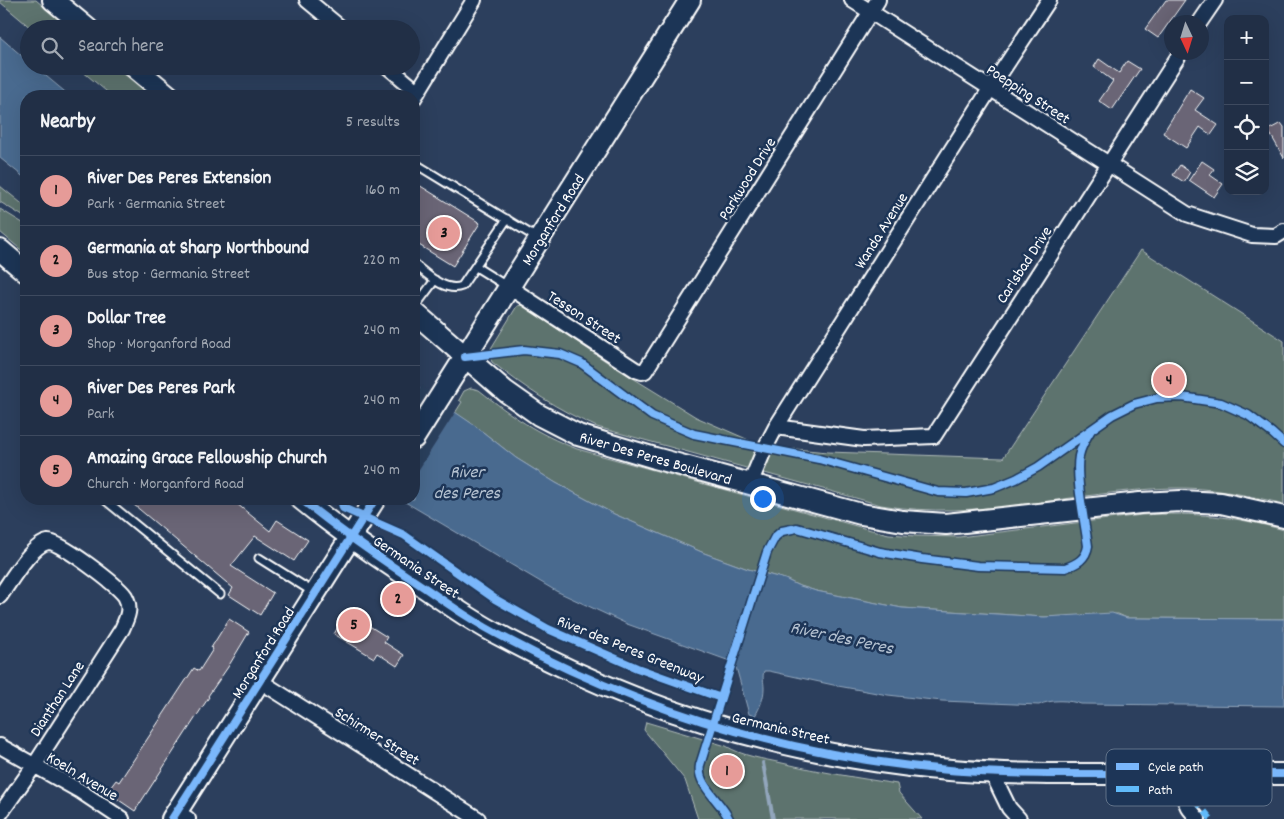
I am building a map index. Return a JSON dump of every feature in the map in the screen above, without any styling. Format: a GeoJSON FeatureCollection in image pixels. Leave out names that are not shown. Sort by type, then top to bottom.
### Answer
{"type":"FeatureCollection","features":[{"type":"Feature","properties":{"kind":"main road"},"geometry":{"type":"LineString","coordinates":[[54,0],[77,20]]}},
{"type":"Feature","properties":{"kind":"main road","name":"Morganford Road"},"geometry":{"type":"LineString","coordinates":[[420,429],[690,0]]}},
{"type":"Feature","properties":{"kind":"main road"},"geometry":{"type":"LineString","coordinates":[[144,75],[162,90]]}},
{"type":"Feature","properties":{"kind":"main road"},"geometry":{"type":"LineString","coordinates":[[0,250],[20,267]]}},
{"type":"Feature","properties":{"kind":"main road","name":"River Des Peres Boulevard"},"geometry":{"type":"LineString","coordinates":[[420,317],[525,406],[578,435],[861,514],[924,523],[968,523],[1140,503],[1181,501],[1238,506],[1284,517]]}},
{"type":"Feature","properties":{"kind":"main road","name":"Germania Street"},"geometry":{"type":"LineString","coordinates":[[309,505],[351,538],[504,638],[564,668],[650,703],[723,728],[816,751],[910,766],[992,773],[1106,774]]}},
{"type":"Feature","properties":{"kind":"main road","name":"Morganford Road"},"geometry":{"type":"LineString","coordinates":[[179,817],[260,680],[371,505]]}},
{"type":"Feature","properties":{"kind":"street"},"geometry":{"type":"LineString","coordinates":[[307,0],[331,20]]}},
{"type":"Feature","properties":{"kind":"street"},"geometry":{"type":"LineString","coordinates":[[419,90],[474,0]]}},
{"type":"Feature","properties":{"kind":"street","name":"Poepping Street"},"geometry":{"type":"LineString","coordinates":[[852,0],[874,6],[990,89],[1187,214],[1252,234],[1276,236],[1284,231]]}},
{"type":"Feature","properties":{"kind":"street","name":"Wanda Avenue"},"geometry":{"type":"LineString","coordinates":[[750,484],[776,427],[990,89],[1049,0]]}},
{"type":"Feature","properties":{"kind":"street"},"geometry":{"type":"LineString","coordinates":[[1205,15],[1215,0]]}},
{"type":"Feature","properties":{"kind":"street","name":"Parkwood Drive"},"geometry":{"type":"LineString","coordinates":[[642,372],[645,371],[653,360],[874,6]]}},
{"type":"Feature","properties":{"kind":"street","name":"Carlsbad Drive"},"geometry":{"type":"LineString","coordinates":[[776,427],[864,439],[934,436],[1175,60]]}},
{"type":"Feature","properties":{"kind":"street"},"geometry":{"type":"LineString","coordinates":[[396,75],[411,90]]}},
{"type":"Feature","properties":{"kind":"street","name":"Tesson Street"},"geometry":{"type":"LineString","coordinates":[[509,287],[636,370],[642,372]]}},
{"type":"Feature","properties":{"kind":"street","name":"Dianthan Lane"},"geometry":{"type":"LineString","coordinates":[[0,596],[28,556],[41,545],[48,542],[58,544],[90,566],[125,596],[129,614],[122,629],[34,766],[0,814]]}},
{"type":"Feature","properties":{"kind":"street","name":"Schirmer Street"},"geometry":{"type":"LineString","coordinates":[[260,680],[478,819]]}},
{"type":"Feature","properties":{"kind":"street","name":"Koeln Avenue"},"geometry":{"type":"LineString","coordinates":[[0,746],[80,790],[122,819]]}},
{"type":"Feature","properties":{"kind":"street"},"geometry":{"type":"LineString","coordinates":[[992,773],[1009,808],[1019,819]]}},
{"type":"Feature","properties":{"kind":"street"},"geometry":{"type":"LineString","coordinates":[[1187,806],[1198,819]]}},
{"type":"Feature","properties":{"kind":"lane"},"geometry":{"type":"LineString","coordinates":[[420,167],[539,239]]}},
{"type":"Feature","properties":{"kind":"lane"},"geometry":{"type":"LineString","coordinates":[[420,269],[448,288],[462,286],[507,219]]}},
{"type":"Feature","properties":{"kind":"lane"},"geometry":{"type":"LineString","coordinates":[[476,266],[509,287]]}},
{"type":"Feature","properties":{"kind":"lane"},"geometry":{"type":"LineString","coordinates":[[420,300],[435,280]]}},
{"type":"Feature","properties":{"kind":"lane"},"geometry":{"type":"LineString","coordinates":[[111,505],[220,594]]}},
{"type":"Feature","properties":{"kind":"lane"},"geometry":{"type":"LineString","coordinates":[[259,558],[315,594]]}},
{"type":"Feature","properties":{"kind":"green space"},"geometry":{"type":"Polygon","coordinates":[[[0,0],[36,0],[59,20],[21,20],[0,0]]]}},
{"type":"Feature","properties":{"kind":"green space"},"geometry":{"type":"Polygon","coordinates":[[[87,75],[126,75],[144,90],[105,90],[87,75]]]}},
{"type":"Feature","properties":{"kind":"green space"},"geometry":{"type":"Polygon","coordinates":[[[0,186],[20,202],[20,214],[0,202],[0,186]]]}},
{"type":"Feature","properties":{"kind":"green space"},"geometry":{"type":"Polygon","coordinates":[[[0,209],[20,221],[20,249],[0,232],[0,209]]]}},
{"type":"Feature","properties":{"kind":"green space"},"geometry":{"type":"Polygon","coordinates":[[[1141,250],[1284,341],[1284,504],[1214,490],[1172,488],[1135,490],[990,508],[954,510],[917,509],[881,505],[597,427],[555,406],[529,390],[492,362],[489,354],[517,306],[522,305],[610,364],[696,417],[758,444],[828,452],[1003,458],[1141,250]]]}},
{"type":"Feature","properties":{"kind":"green space"},"geometry":{"type":"Polygon","coordinates":[[[471,388],[479,390],[514,416],[537,430],[577,449],[889,534],[959,537],[1161,514],[1231,518],[1284,530],[1284,619],[1127,618],[1118,614],[1044,617],[902,608],[816,591],[704,553],[614,514],[556,483],[516,458],[474,425],[455,413],[462,402],[459,400],[464,391],[471,388]]]}},
{"type":"Feature","properties":{"kind":"green space"},"geometry":{"type":"Polygon","coordinates":[[[646,722],[726,746],[753,757],[897,784],[899,793],[922,819],[698,819],[685,780],[644,730],[646,722]]]}},
{"type":"Feature","properties":{"kind":"water"},"geometry":{"type":"Polygon","coordinates":[[[0,37],[20,54],[20,75],[45,75],[63,90],[20,90],[20,174],[0,158],[0,37]]]}},
{"type":"Feature","properties":{"kind":"water","name":"River des Peres"},"geometry":{"type":"Polygon","coordinates":[[[420,388],[474,425],[516,458],[556,483],[614,514],[704,553],[816,591],[902,608],[1044,617],[1112,613],[1127,618],[1284,619],[1284,706],[1081,704],[1060,701],[1039,705],[942,701],[888,695],[764,671],[764,692],[755,716],[749,714],[736,667],[727,660],[627,624],[556,591],[410,505],[420,505],[420,388]]]}},
{"type":"Feature","properties":{"kind":"pier"},"geometry":{"type":"Polygon","coordinates":[[[421,386],[456,411],[420,468],[421,386]]]}},
{"type":"Feature","properties":{"kind":"pier"},"geometry":{"type":"Polygon","coordinates":[[[758,569],[765,571],[734,669],[728,664],[758,569]]]}},
{"type":"Feature","properties":{"kind":"building"},"geometry":{"type":"Polygon","coordinates":[[[1166,0],[1185,0],[1174,15],[1164,15],[1164,30],[1158,38],[1145,29],[1166,0]]]}},
{"type":"Feature","properties":{"kind":"building"},"geometry":{"type":"Polygon","coordinates":[[[1099,59],[1119,73],[1127,61],[1140,69],[1112,110],[1099,101],[1113,81],[1094,67],[1099,59]]]}},
{"type":"Feature","properties":{"kind":"building"},"geometry":{"type":"Polygon","coordinates":[[[1190,89],[1204,98],[1195,110],[1218,125],[1211,135],[1200,127],[1186,148],[1163,133],[1190,89]]]}},
{"type":"Feature","properties":{"kind":"building"},"geometry":{"type":"Polygon","coordinates":[[[1281,123],[1284,127],[1284,158],[1269,132],[1269,129],[1281,123]]]}},
{"type":"Feature","properties":{"kind":"building"},"geometry":{"type":"Polygon","coordinates":[[[1202,161],[1214,169],[1210,175],[1223,184],[1214,197],[1189,180],[1202,161]]]}},
{"type":"Feature","properties":{"kind":"building"},"geometry":{"type":"Polygon","coordinates":[[[1180,165],[1190,172],[1184,182],[1173,175],[1180,165]]]}},
{"type":"Feature","properties":{"kind":"building"},"geometry":{"type":"Polygon","coordinates":[[[420,186],[480,223],[453,266],[420,246],[420,186]]]}},
{"type":"Feature","properties":{"kind":"building"},"geometry":{"type":"Polygon","coordinates":[[[134,505],[238,505],[270,531],[277,520],[308,540],[294,561],[255,536],[231,566],[273,593],[260,615],[229,595],[233,588],[134,505]]]}},
{"type":"Feature","properties":{"kind":"building"},"geometry":{"type":"Polygon","coordinates":[[[347,612],[387,637],[384,642],[404,655],[397,666],[377,653],[374,658],[334,634],[347,612]]]}},
{"type":"Feature","properties":{"kind":"building"},"geometry":{"type":"Polygon","coordinates":[[[229,619],[249,632],[135,811],[107,792],[116,780],[119,782],[194,668],[199,671],[229,619]]]}},
{"type":"Feature","properties":{"kind":"waterway"},"geometry":{"type":"LineString","coordinates":[[763,763],[773,819]]}},
{"type":"Feature","properties":{"kind":"marked path"},"geometry":{"type":"LineString","coordinates":[[1200,806],[1211,819]]}},
{"type":"Feature","properties":{"kind":"cycle path"},"geometry":{"type":"LineString","coordinates":[[465,357],[524,350],[560,354],[581,363],[652,416],[694,434],[819,459],[938,492],[966,493],[994,488],[1016,479],[1038,467],[1112,415],[1134,404],[1157,398],[1182,397],[1221,403],[1248,415],[1284,444]]}},
{"type":"Feature","properties":{"kind":"cycle path","name":"River des Peres Greenway"},"geometry":{"type":"LineString","coordinates":[[342,505],[343,508],[404,535],[495,599],[548,629],[637,668],[721,698],[767,552],[775,537],[782,531],[797,528],[880,552],[922,559],[978,566],[1065,568],[1080,560],[1087,551],[1088,546],[1079,488],[1078,465],[1081,449],[1091,430]]}},
{"type":"Feature","properties":{"kind":"cycle path"},"geometry":{"type":"LineString","coordinates":[[309,505],[377,556],[495,633],[602,684],[702,721],[753,736],[805,748],[910,766],[1004,773],[1106,774]]}},
{"type":"Feature","properties":{"kind":"cycle path"},"geometry":{"type":"LineString","coordinates":[[172,819],[371,505]]}},
{"type":"Feature","properties":{"kind":"cycle path"},"geometry":{"type":"LineString","coordinates":[[721,698],[700,765],[700,772],[705,786],[729,819]]}},
{"type":"Feature","properties":{"kind":"cycle path"},"geometry":{"type":"LineString","coordinates":[[1272,774],[1284,774]]}},
{"type":"Feature","properties":{"kind":"place","name":"Dollar Tree"},"geometry":{"type":"Point","coordinates":[444,233]}},
{"type":"Feature","properties":{"kind":"place","name":"River Des Peres Park"},"geometry":{"type":"Point","coordinates":[1169,380]}},
{"type":"Feature","properties":{"kind":"place","name":"Germania at Sharp Northbound"},"geometry":{"type":"Point","coordinates":[398,599]}},
{"type":"Feature","properties":{"kind":"place","name":"Amazing Grace Fellowship Church"},"geometry":{"type":"Point","coordinates":[354,625]}},
{"type":"Feature","properties":{"kind":"place","name":"River Des Peres Extension"},"geometry":{"type":"Point","coordinates":[727,771]}}]}
